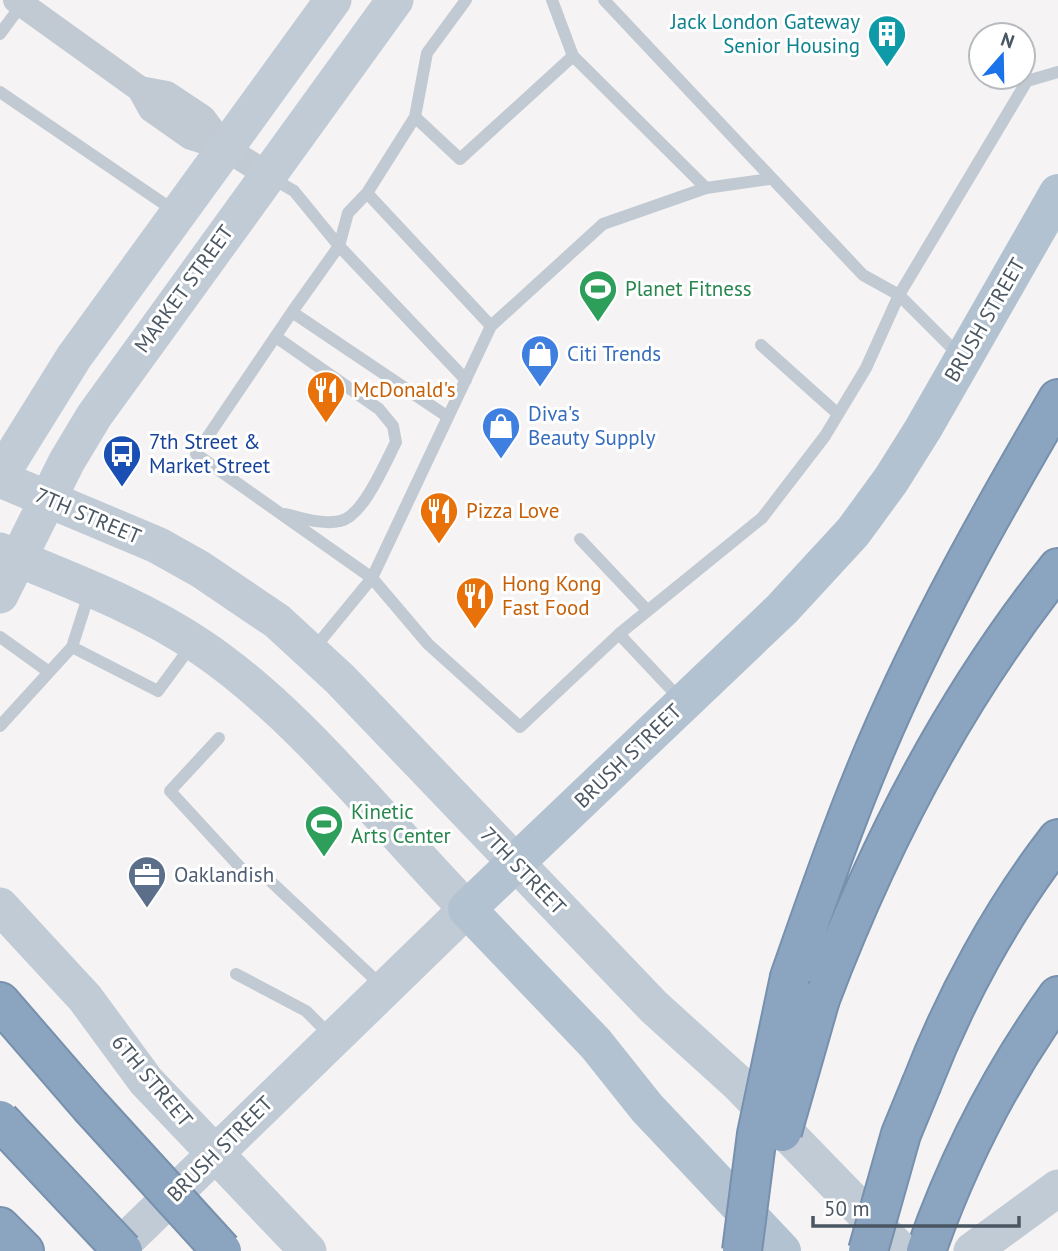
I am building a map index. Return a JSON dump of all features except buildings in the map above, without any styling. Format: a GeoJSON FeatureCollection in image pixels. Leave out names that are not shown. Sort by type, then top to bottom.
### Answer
{"type":"FeatureCollection","features":[{"type":"Feature","properties":{"kind":"highway"},"geometry":{"type":"LineString","coordinates":[[742,1251],[757,1134],[805,988],[852,806],[902,690],[938,616],[1058,399]]}},
{"type":"Feature","properties":{"kind":"highway"},"geometry":{"type":"LineString","coordinates":[[757,1251],[805,988],[869,877],[925,766],[989,657],[1058,568]]}},
{"type":"Feature","properties":{"kind":"highway"},"geometry":{"type":"LineString","coordinates":[[868,1251],[893,1160],[922,1083],[981,959],[1012,905],[1058,839]]}},
{"type":"Feature","properties":{"kind":"highway"},"geometry":{"type":"LineString","coordinates":[[926,1251],[975,1134],[1018,1056],[1058,996]]}},
{"type":"Feature","properties":{"kind":"highway"},"geometry":{"type":"LineString","coordinates":[[0,1002],[222,1251]]}},
{"type":"Feature","properties":{"kind":"highway"},"geometry":{"type":"LineString","coordinates":[[0,1120],[124,1251]]}},
{"type":"Feature","properties":{"kind":"highway"},"geometry":{"type":"LineString","coordinates":[[0,1227],[24,1251]]}},
{"type":"Feature","properties":{"kind":"main road"},"geometry":{"type":"LineString","coordinates":[[0,477],[61,377],[333,0]]}},
{"type":"Feature","properties":{"kind":"main road","name":"MARKET STREET"},"geometry":{"type":"LineString","coordinates":[[0,595],[9,554],[47,500],[94,416],[395,0]]}},
{"type":"Feature","properties":{"kind":"main road","name":"BRUSH STREET"},"geometry":{"type":"LineString","coordinates":[[115,1251],[384,988],[809,582],[853,532],[891,480],[1058,193]]}},
{"type":"Feature","properties":{"kind":"main road","name":"7TH STREET"},"geometry":{"type":"LineString","coordinates":[[0,477],[47,500],[157,545],[200,569],[277,621],[312,652],[654,1007],[739,1084],[901,1251]]}},
{"type":"Feature","properties":{"kind":"main road"},"geometry":{"type":"LineString","coordinates":[[9,554],[91,588],[159,621],[235,672],[294,726],[596,1044],[647,1108],[782,1251]]}},
{"type":"Feature","properties":{"kind":"main road","name":"6TH STREET"},"geometry":{"type":"LineString","coordinates":[[0,906],[85,998],[146,1081],[308,1251]]}},
{"type":"Feature","properties":{"kind":"main road"},"geometry":{"type":"LineString","coordinates":[[972,1251],[1058,1188]]}},
{"type":"Feature","properties":{"kind":"street"},"geometry":{"type":"LineString","coordinates":[[19,2],[140,89],[167,94],[203,118],[225,148],[268,175]]}},
{"type":"Feature","properties":{"kind":"lane"},"geometry":{"type":"LineString","coordinates":[[466,0],[428,53],[415,117],[367,193],[348,213],[338,246],[196,454],[372,578],[428,644],[520,727],[619,634],[762,518],[838,414],[866,368],[899,295],[1027,81],[1058,72]]}},
{"type":"Feature","properties":{"kind":"lane"},"geometry":{"type":"LineString","coordinates":[[552,0],[573,56],[706,188]]}},
{"type":"Feature","properties":{"kind":"lane"},"geometry":{"type":"LineString","coordinates":[[604,0],[769,179],[863,275],[899,295],[963,358]]}},
{"type":"Feature","properties":{"kind":"lane"},"geometry":{"type":"LineString","coordinates":[[0,34],[19,2]]}},
{"type":"Feature","properties":{"kind":"lane"},"geometry":{"type":"LineString","coordinates":[[415,117],[460,159],[573,56]]}},
{"type":"Feature","properties":{"kind":"lane"},"geometry":{"type":"LineString","coordinates":[[0,92],[178,214]]}},
{"type":"Feature","properties":{"kind":"lane"},"geometry":{"type":"LineString","coordinates":[[268,175],[294,191],[338,246],[466,380]]}},
{"type":"Feature","properties":{"kind":"lane"},"geometry":{"type":"LineString","coordinates":[[312,652],[372,578],[491,326],[603,224],[706,188],[769,179]]}},
{"type":"Feature","properties":{"kind":"lane"},"geometry":{"type":"LineString","coordinates":[[367,193],[491,326]]}},
{"type":"Feature","properties":{"kind":"lane"},"geometry":{"type":"LineString","coordinates":[[292,313],[448,417]]}},
{"type":"Feature","properties":{"kind":"lane"},"geometry":{"type":"LineString","coordinates":[[276,337],[379,409],[393,426],[396,442],[367,496],[355,512],[342,521],[315,521],[278,512]]}},
{"type":"Feature","properties":{"kind":"lane"},"geometry":{"type":"LineString","coordinates":[[761,345],[838,414]]}},
{"type":"Feature","properties":{"kind":"lane"},"geometry":{"type":"LineString","coordinates":[[580,539],[647,610]]}},
{"type":"Feature","properties":{"kind":"lane"},"geometry":{"type":"LineString","coordinates":[[0,726],[72,646],[91,588]]}},
{"type":"Feature","properties":{"kind":"lane"},"geometry":{"type":"LineString","coordinates":[[619,634],[684,703]]}},
{"type":"Feature","properties":{"kind":"lane"},"geometry":{"type":"LineString","coordinates":[[0,637],[49,672]]}},
{"type":"Feature","properties":{"kind":"lane"},"geometry":{"type":"LineString","coordinates":[[72,646],[158,691],[194,643]]}},
{"type":"Feature","properties":{"kind":"lane"},"geometry":{"type":"LineString","coordinates":[[219,738],[170,792],[250,878],[265,876],[384,988]]}},
{"type":"Feature","properties":{"kind":"lane"},"geometry":{"type":"LineString","coordinates":[[236,974],[306,1010],[333,1038]]}},
{"type":"Feature","properties":{"kind":"place","name":"Jack London Gateway Senior Housing"},"geometry":{"type":"Point","coordinates":[887,68]}},
{"type":"Feature","properties":{"kind":"place","name":"Planet Fitness"},"geometry":{"type":"Point","coordinates":[598,323]}},
{"type":"Feature","properties":{"kind":"place","name":"Citi Trends"},"geometry":{"type":"Point","coordinates":[540,388]}},
{"type":"Feature","properties":{"kind":"place","name":"McDonald's"},"geometry":{"type":"Point","coordinates":[326,424]}},
{"type":"Feature","properties":{"kind":"place","name":"Diva's Beauty Supply"},"geometry":{"type":"Point","coordinates":[501,460]}},
{"type":"Feature","properties":{"kind":"place","name":"7th Street & Market Street"},"geometry":{"type":"Point","coordinates":[122,488]}},
{"type":"Feature","properties":{"kind":"place","name":"Pizza Love"},"geometry":{"type":"Point","coordinates":[439,545]}},
{"type":"Feature","properties":{"kind":"place","name":"Hong Kong Fast Food"},"geometry":{"type":"Point","coordinates":[475,630]}},
{"type":"Feature","properties":{"kind":"place","name":"Kinetic Arts Center"},"geometry":{"type":"Point","coordinates":[324,858]}},
{"type":"Feature","properties":{"kind":"place","name":"Oaklandish"},"geometry":{"type":"Point","coordinates":[147,909]}}]}
